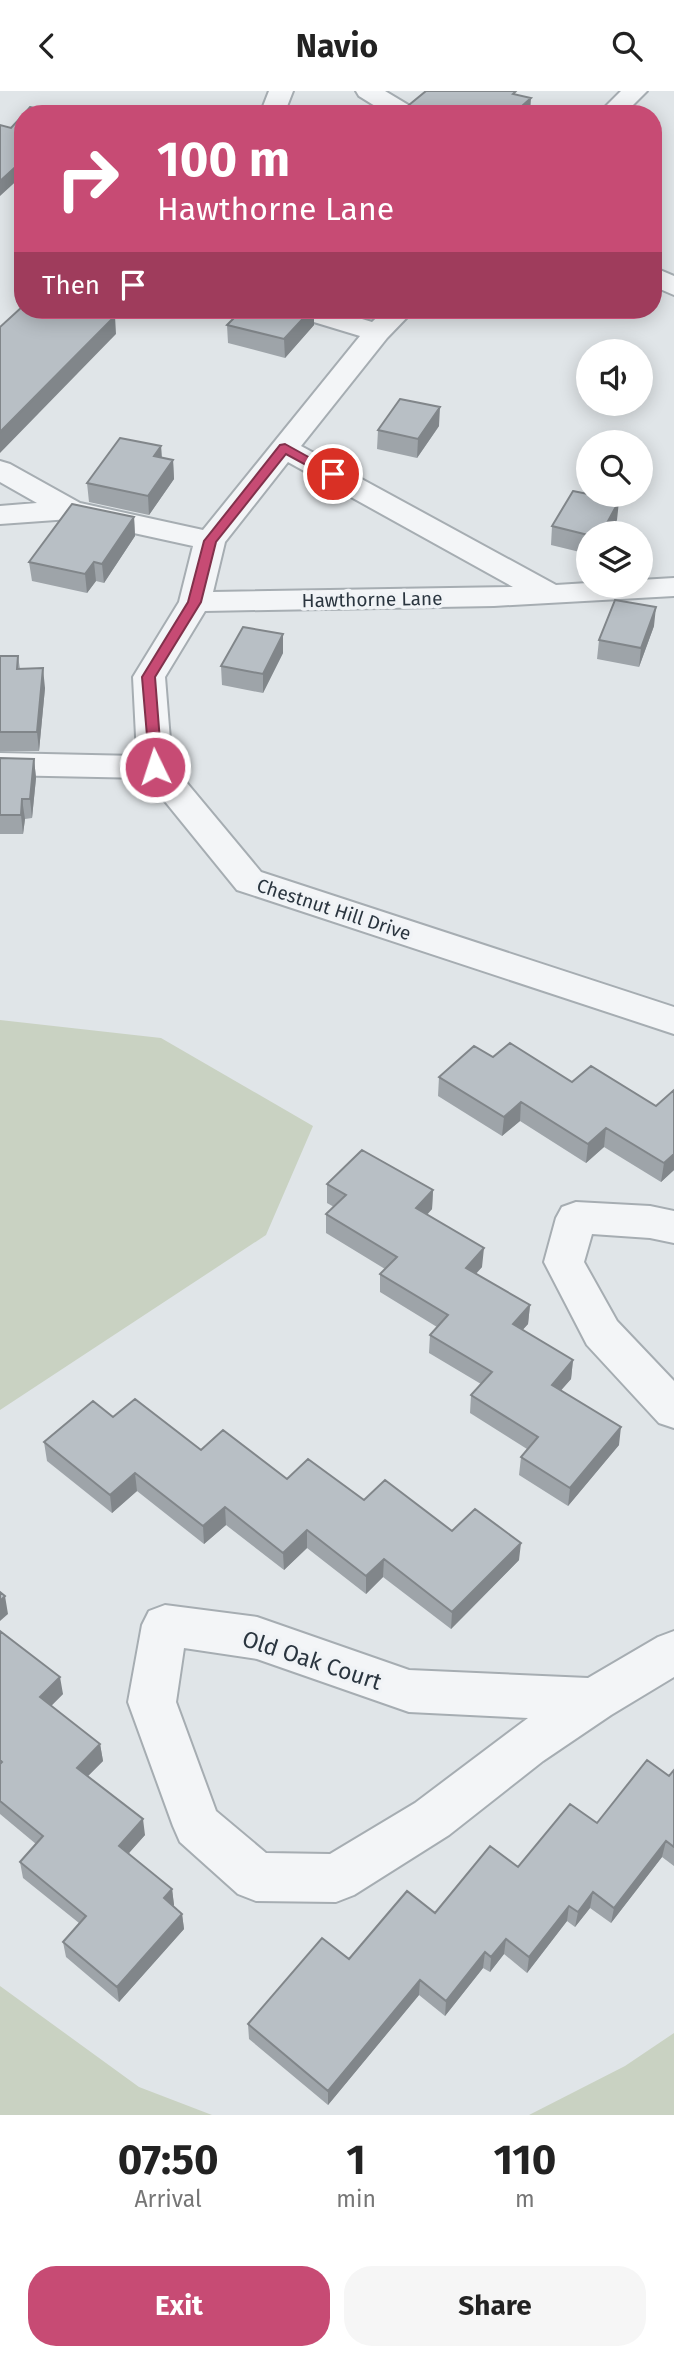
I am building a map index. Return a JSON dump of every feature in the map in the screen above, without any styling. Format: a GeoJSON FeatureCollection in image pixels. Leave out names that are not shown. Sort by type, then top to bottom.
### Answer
{"type":"FeatureCollection","features":[{"type":"Feature","properties":{"kind":"street"},"geometry":{"type":"LineString","coordinates":[[368,91],[391,105]]}},
{"type":"Feature","properties":{"kind":"street"},"geometry":{"type":"LineString","coordinates":[[620,105],[635,91]]}},
{"type":"Feature","properties":{"kind":"street"},"geometry":{"type":"LineString","coordinates":[[0,764],[155,767],[149,677],[195,602],[210,541],[388,321]]}},
{"type":"Feature","properties":{"kind":"street"},"geometry":{"type":"LineString","coordinates":[[285,448],[549,594]]}},
{"type":"Feature","properties":{"kind":"street"},"geometry":{"type":"LineString","coordinates":[[0,470],[69,510]]}},
{"type":"Feature","properties":{"kind":"street"},"geometry":{"type":"LineString","coordinates":[[0,515],[69,510],[210,541]]}},
{"type":"Feature","properties":{"kind":"street","name":"Hawthorne Lane"},"geometry":{"type":"LineString","coordinates":[[195,602],[549,594],[674,587]]}},
{"type":"Feature","properties":{"kind":"street","name":"Chestnut Hill Drive"},"geometry":{"type":"LineString","coordinates":[[155,767],[249,881],[674,1021]]}},
{"type":"Feature","properties":{"kind":"street"},"geometry":{"type":"LineString","coordinates":[[674,1227],[650,1222],[576,1217],[565,1262],[602,1333],[674,1410]]}},
{"type":"Feature","properties":{"kind":"street","name":"Old Oak Court"},"geometry":{"type":"LineString","coordinates":[[594,1700],[409,1691],[257,1637],[165,1625],[152,1702],[197,1826],[256,1877],[336,1878],[432,1819],[526,1746],[674,1651]]}},
{"type":"Feature","properties":{"kind":"green space"},"geometry":{"type":"Polygon","coordinates":[[[0,1020],[161,1038],[313,1126],[266,1235],[0,1410],[0,1020]]]}},
{"type":"Feature","properties":{"kind":"green space"},"geometry":{"type":"Polygon","coordinates":[[[0,1986],[139,2087],[212,2115],[0,2115],[0,1986]]]}},
{"type":"Feature","properties":{"kind":"green space"},"geometry":{"type":"Polygon","coordinates":[[[674,2033],[674,2115],[529,2115],[625,2066],[674,2033]]]}},
{"type":"Feature","properties":{"kind":"building"},"geometry":{"type":"Polygon","coordinates":[[[426,91],[516,91],[513,94],[531,98],[523,105],[409,105],[426,91]]]}},
{"type":"Feature","properties":{"kind":"building"},"geometry":{"type":"Polygon","coordinates":[[[0,125],[11,128],[14,125],[14,168],[0,181],[0,125]]]}},
{"type":"Feature","properties":{"kind":"building"},"geometry":{"type":"Polygon","coordinates":[[[14,314],[14,319],[112,319],[0,432],[0,327],[14,314]]]}},
{"type":"Feature","properties":{"kind":"building"},"geometry":{"type":"Polygon","coordinates":[[[233,319],[303,319],[284,339],[227,325],[233,319]]]}},
{"type":"Feature","properties":{"kind":"building"},"geometry":{"type":"Polygon","coordinates":[[[400,399],[440,407],[418,439],[378,430],[400,399]]]}},
{"type":"Feature","properties":{"kind":"building"},"geometry":{"type":"Polygon","coordinates":[[[120,438],[161,446],[154,456],[173,460],[148,496],[87,483],[120,438]]]}},
{"type":"Feature","properties":{"kind":"building"},"geometry":{"type":"Polygon","coordinates":[[[573,491],[576,492],[576,507],[616,507],[608,521],[576,521],[576,532],[552,526],[573,491]]]}},
{"type":"Feature","properties":{"kind":"building"},"geometry":{"type":"Polygon","coordinates":[[[72,504],[134,517],[102,564],[94,562],[85,574],[29,562],[72,504]]]}},
{"type":"Feature","properties":{"kind":"building"},"geometry":{"type":"Polygon","coordinates":[[[615,600],[656,607],[641,648],[599,640],[615,600]]]}},
{"type":"Feature","properties":{"kind":"building"},"geometry":{"type":"Polygon","coordinates":[[[243,627],[283,634],[263,674],[221,666],[243,627]]]}},
{"type":"Feature","properties":{"kind":"building"},"geometry":{"type":"Polygon","coordinates":[[[0,656],[18,656],[17,669],[43,668],[37,732],[0,732],[0,656]]]}},
{"type":"Feature","properties":{"kind":"building"},"geometry":{"type":"Polygon","coordinates":[[[0,758],[34,759],[30,799],[22,799],[21,815],[0,815],[0,758]]]}},
{"type":"Feature","properties":{"kind":"building"},"geometry":{"type":"Polygon","coordinates":[[[510,1043],[572,1082],[591,1066],[656,1106],[674,1090],[674,1154],[664,1163],[606,1128],[588,1144],[521,1102],[504,1117],[439,1077],[474,1046],[493,1057],[510,1043]]]}},
{"type":"Feature","properties":{"kind":"building"},"geometry":{"type":"Polygon","coordinates":[[[362,1150],[433,1190],[416,1208],[484,1248],[466,1268],[530,1305],[513,1324],[573,1360],[552,1385],[621,1427],[570,1488],[521,1457],[538,1437],[471,1395],[492,1372],[430,1335],[448,1315],[380,1274],[397,1257],[326,1214],[346,1195],[327,1184],[362,1150]]]}},
{"type":"Feature","properties":{"kind":"building"},"geometry":{"type":"Polygon","coordinates":[[[135,1399],[201,1450],[223,1430],[287,1479],[308,1459],[364,1500],[385,1480],[452,1531],[475,1509],[521,1543],[452,1612],[384,1559],[366,1576],[307,1530],[283,1553],[225,1507],[203,1526],[135,1473],[110,1495],[44,1442],[93,1401],[113,1417],[135,1399]]]}},
{"type":"Feature","properties":{"kind":"building"},"geometry":{"type":"Polygon","coordinates":[[[0,1631],[60,1677],[40,1697],[100,1744],[77,1768],[143,1819],[119,1846],[172,1889],[164,1898],[182,1914],[117,1987],[63,1942],[86,1916],[20,1862],[43,1836],[0,1801],[0,1631]]]}},
{"type":"Feature","properties":{"kind":"building"},"geometry":{"type":"Polygon","coordinates":[[[647,1760],[669,1776],[674,1770],[674,1847],[666,1841],[614,1908],[593,1892],[578,1912],[569,1906],[529,1957],[506,1939],[491,1957],[485,1952],[446,2001],[420,1980],[328,2091],[248,2024],[322,1938],[349,1959],[407,1891],[435,1913],[490,1846],[518,1867],[570,1804],[597,1823],[647,1760]]]}},
{"type":"Feature","properties":{"kind":"route"},"geometry":{"type":"LineString","coordinates":[[155,767],[149,677],[195,602],[210,541],[285,448],[333,474]]}}]}
